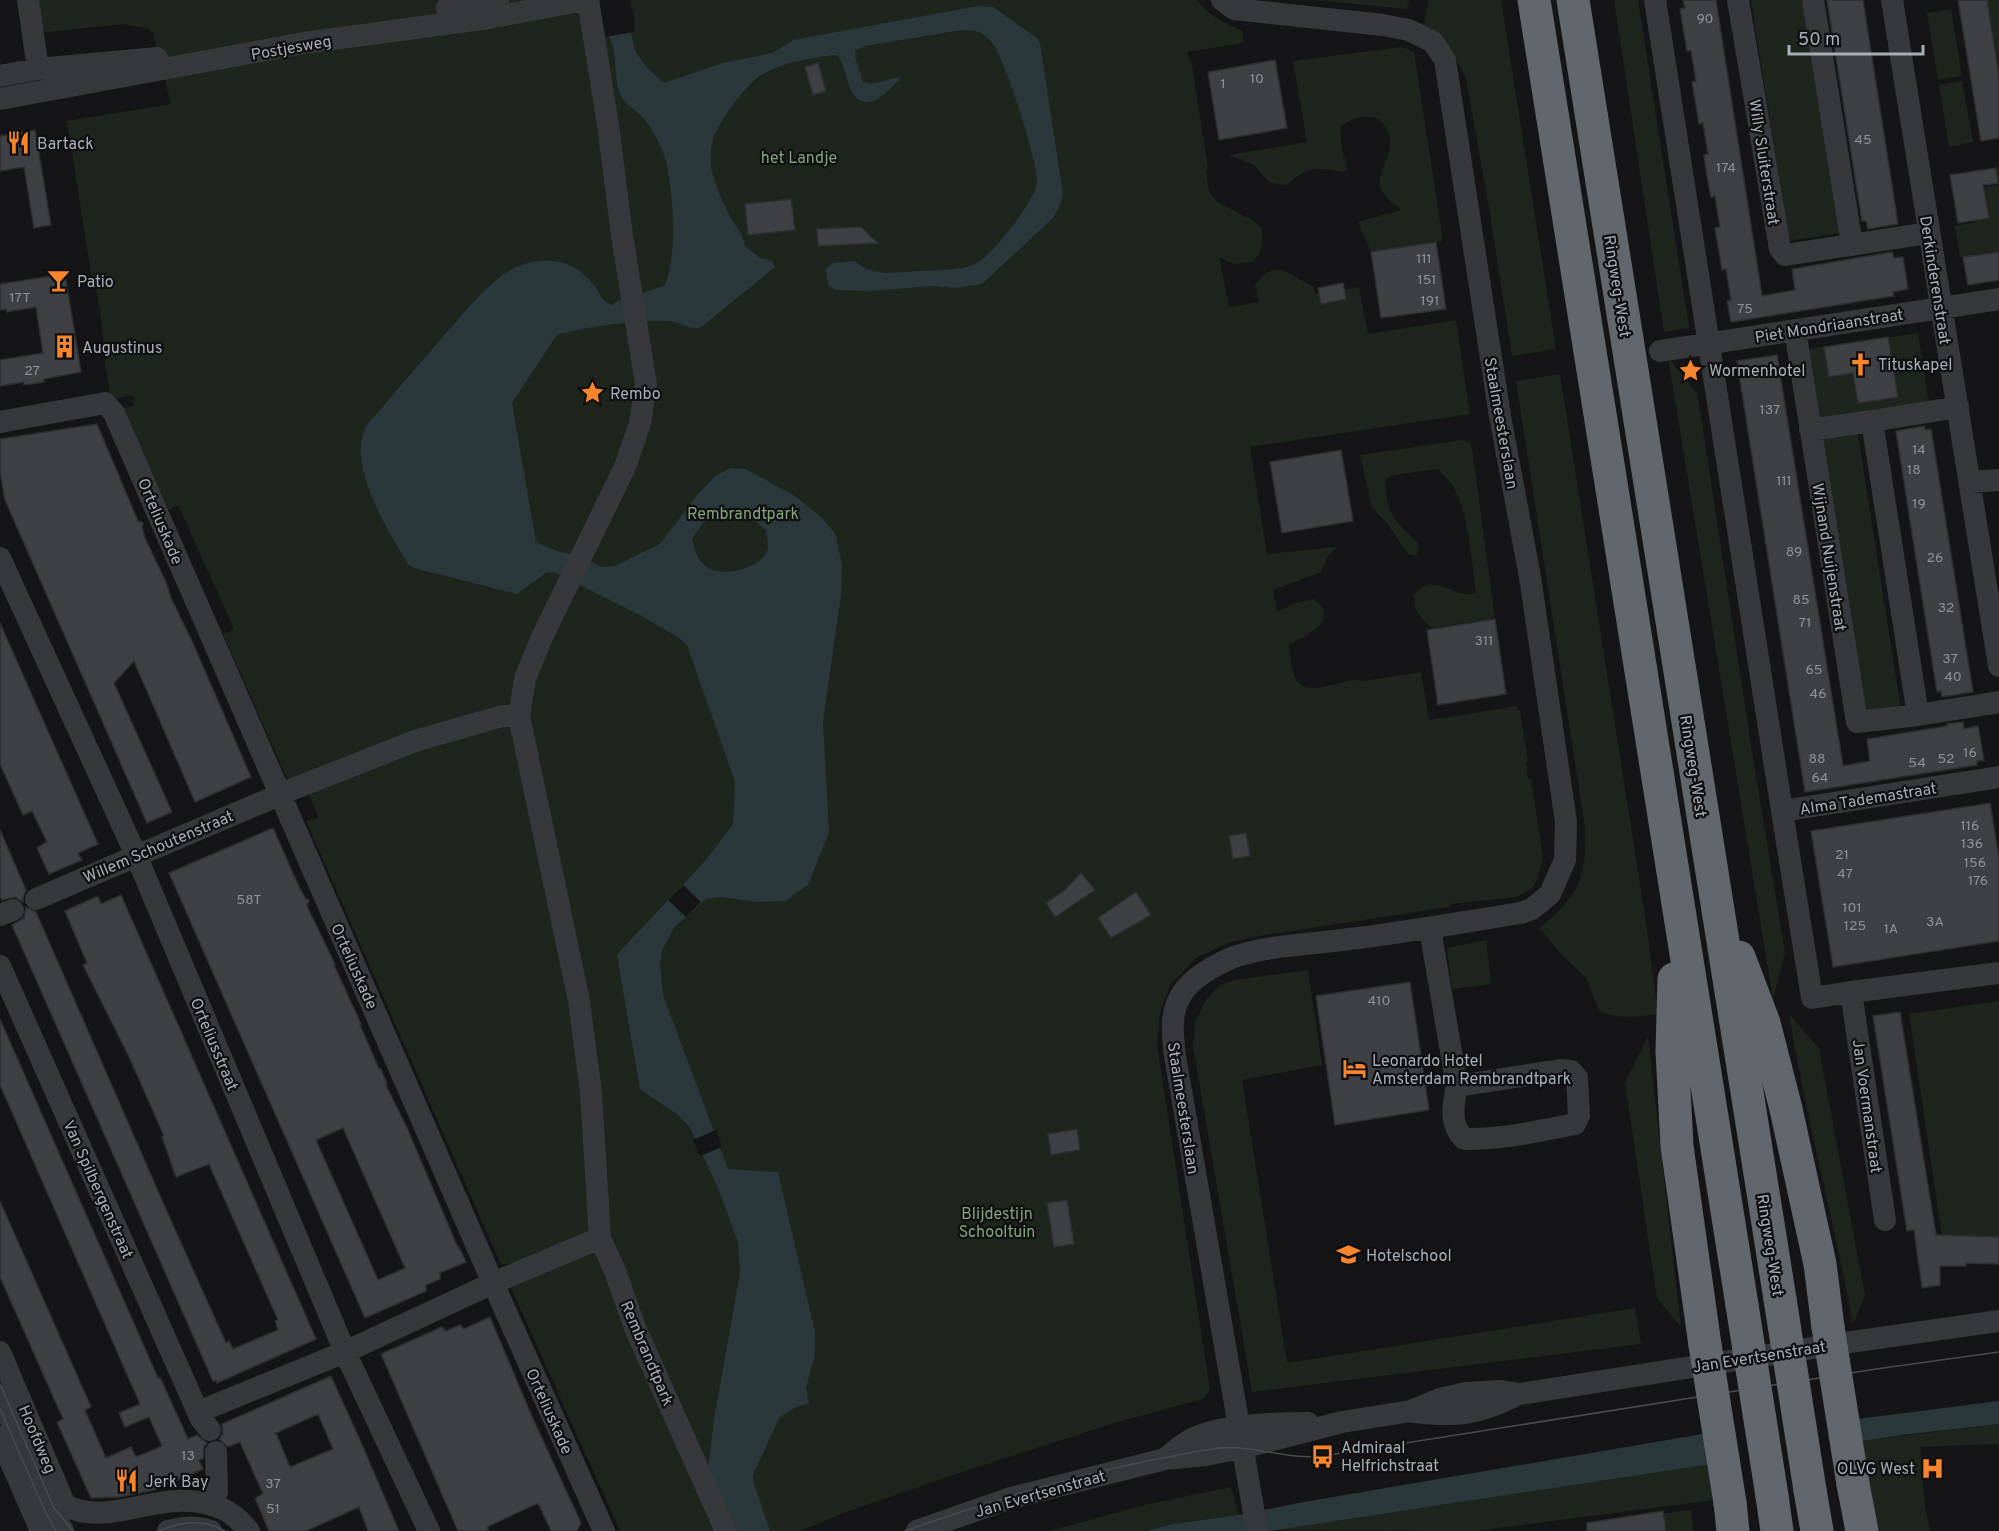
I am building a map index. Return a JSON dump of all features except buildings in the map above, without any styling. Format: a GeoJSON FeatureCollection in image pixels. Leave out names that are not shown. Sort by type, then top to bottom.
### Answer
{"type":"FeatureCollection","features":[{"type":"Feature","properties":{"kind":"highway"},"geometry":{"type":"LineString","coordinates":[[1534,0],[1778,1531]]}},
{"type":"Feature","properties":{"kind":"highway","name":"Ringweg-West"},"geometry":{"type":"LineString","coordinates":[[1573,0],[1817,1531]]}},
{"type":"Feature","properties":{"kind":"highway"},"geometry":{"type":"LineString","coordinates":[[1714,888],[1764,1023],[1806,1197],[1820,1264],[1828,1327],[1862,1531]]}},
{"type":"Feature","properties":{"kind":"highway"},"geometry":{"type":"LineString","coordinates":[[1677,905],[1672,1051],[1676,1134],[1700,1312],[1732,1517]]}},
{"type":"Feature","properties":{"kind":"street"},"geometry":{"type":"LineString","coordinates":[[28,0],[38,69]]}},
{"type":"Feature","properties":{"kind":"street","name":"Postjesweg"},"geometry":{"type":"LineString","coordinates":[[0,76],[38,69],[153,59],[498,0]]}},
{"type":"Feature","properties":{"kind":"street"},"geometry":{"type":"LineString","coordinates":[[519,716],[525,679],[542,637],[625,467],[640,423],[646,384],[586,0]]}},
{"type":"Feature","properties":{"kind":"street","name":"Postjesweg"},"geometry":{"type":"LineString","coordinates":[[0,99],[304,43],[489,18],[586,0]]}},
{"type":"Feature","properties":{"kind":"street","name":"Staalmeesterslaan"},"geometry":{"type":"LineString","coordinates":[[1222,0],[1234,9],[1383,25],[1409,30],[1433,42],[1444,60],[1499,407],[1530,577],[1566,822],[1565,860],[1550,894],[1532,909],[1521,913],[1430,929],[1266,950],[1238,956],[1210,969],[1187,987],[1174,1010],[1171,1028],[1175,1056],[1239,1438]]}},
{"type":"Feature","properties":{"kind":"street"},"geometry":{"type":"LineString","coordinates":[[1654,0],[1782,811]]}},
{"type":"Feature","properties":{"kind":"street","name":"Willy Sluiterstraat"},"geometry":{"type":"LineString","coordinates":[[1738,0],[1780,249],[1785,255],[1928,233]]}},
{"type":"Feature","properties":{"kind":"street"},"geometry":{"type":"LineString","coordinates":[[1814,0],[1852,244]]}},
{"type":"Feature","properties":{"kind":"street","name":"Derkinderenstraat"},"geometry":{"type":"LineString","coordinates":[[1892,0],[1999,666]]}},
{"type":"Feature","properties":{"kind":"street","name":"Piet Mondriaanstraat"},"geometry":{"type":"LineString","coordinates":[[1660,351],[1999,299]]}},
{"type":"Feature","properties":{"kind":"street","name":"Wijnand Nuijenstraat"},"geometry":{"type":"LineString","coordinates":[[1795,330],[1857,722],[1999,702]]}},
{"type":"Feature","properties":{"kind":"street","name":"Orteliuskade"},"geometry":{"type":"LineString","coordinates":[[0,422],[105,403],[114,413],[493,1283],[604,1531]]}},
{"type":"Feature","properties":{"kind":"street"},"geometry":{"type":"LineString","coordinates":[[1810,430],[1958,407]]}},
{"type":"Feature","properties":{"kind":"street"},"geometry":{"type":"LineString","coordinates":[[1872,422],[1918,715]]}},
{"type":"Feature","properties":{"kind":"street"},"geometry":{"type":"LineString","coordinates":[[1970,482],[1999,480]]}},
{"type":"Feature","properties":{"kind":"street","name":"Orteliusstraat"},"geometry":{"type":"LineString","coordinates":[[0,558],[136,855],[345,1353],[429,1531]]}},
{"type":"Feature","properties":{"kind":"street","name":"Willem Schoutenstraat"},"geometry":{"type":"LineString","coordinates":[[36,899],[280,794],[415,741],[502,716],[519,716]]}},
{"type":"Feature","properties":{"kind":"street","name":"Rembrandtpark"},"geometry":{"type":"LineString","coordinates":[[519,716],[579,1001],[591,1093],[600,1238],[615,1271],[636,1330],[726,1531]]}},
{"type":"Feature","properties":{"kind":"street","name":"Alma Tademastraat"},"geometry":{"type":"LineString","coordinates":[[1851,992],[1812,998],[1782,811],[1999,777]]}},
{"type":"Feature","properties":{"kind":"street"},"geometry":{"type":"LineString","coordinates":[[1430,929],[1457,1086],[1453,1104],[1457,1132],[1464,1138],[1481,1139],[1506,1136],[1575,1124],[1579,1115],[1577,1078],[1571,1071],[1561,1070],[1457,1086]]}},
{"type":"Feature","properties":{"kind":"street","name":"Van Spilbergenstraat"},"geometry":{"type":"LineString","coordinates":[[0,966],[204,1421],[493,1283],[600,1238]]}},
{"type":"Feature","properties":{"kind":"street"},"geometry":{"type":"LineString","coordinates":[[1851,992],[1999,973]]}},
{"type":"Feature","properties":{"kind":"street","name":"Jan Voermanstraat"},"geometry":{"type":"LineString","coordinates":[[1851,992],[1885,1220]]}},
{"type":"Feature","properties":{"kind":"street","name":"Jan Evertsenstraat"},"geometry":{"type":"LineString","coordinates":[[917,1531],[1011,1498],[1165,1459],[1206,1455],[1239,1438],[1411,1411],[1446,1415],[1469,1414],[1520,1394],[1851,1342],[1999,1322]]}},
{"type":"Feature","properties":{"kind":"street","name":"Hoofdweg"},"geometry":{"type":"LineString","coordinates":[[0,1352],[65,1505],[72,1528]]}},
{"type":"Feature","properties":{"kind":"street","name":"Hoofdweg"},"geometry":{"type":"LineString","coordinates":[[0,1396],[52,1513],[72,1528]]}},
{"type":"Feature","properties":{"kind":"street","name":"Hoofdweg"},"geometry":{"type":"LineString","coordinates":[[0,1437],[41,1531]]}},
{"type":"Feature","properties":{"kind":"street"},"geometry":{"type":"LineString","coordinates":[[1239,1438],[1257,1531]]}},
{"type":"Feature","properties":{"kind":"street"},"geometry":{"type":"LineString","coordinates":[[213,1505],[217,1491],[216,1452]]}},
{"type":"Feature","properties":{"kind":"street"},"geometry":{"type":"LineString","coordinates":[[72,1528],[89,1527],[107,1530],[121,1528],[169,1509],[198,1503],[213,1505],[226,1511],[249,1531]]}},
{"type":"Feature","properties":{"kind":"street"},"geometry":{"type":"LineString","coordinates":[[168,1531],[183,1527],[196,1527],[211,1531]]}},
{"type":"Feature","properties":{"kind":"green space","name":"Rembrandtpark"},"geometry":{"type":"Polygon","coordinates":[[[33,0],[1197,0],[1218,19],[1243,31],[1243,43],[1187,52],[1191,60],[1208,168],[1206,173],[1209,191],[1216,201],[1252,220],[1262,228],[1261,246],[1253,262],[1233,264],[1219,257],[1229,307],[1259,302],[1255,286],[1269,271],[1276,269],[1313,286],[1316,294],[1359,287],[1368,334],[1456,320],[1470,414],[1250,447],[1267,554],[1337,547],[1329,555],[1321,572],[1273,590],[1277,612],[1298,602],[1314,599],[1324,614],[1323,620],[1312,632],[1289,644],[1293,673],[1301,685],[1318,688],[1351,680],[1363,681],[1421,672],[1429,720],[1517,706],[1520,711],[1528,762],[1526,763],[1528,779],[1531,779],[1543,857],[1532,889],[1516,897],[1451,904],[1449,907],[1258,936],[1228,943],[1196,958],[1170,985],[1160,1014],[1157,1045],[1210,1390],[1203,1399],[1114,1423],[956,1474],[846,1512],[800,1531],[620,1531],[507,1279],[514,1263],[501,1265],[306,821],[319,818],[305,787],[293,792],[223,634],[234,629],[178,505],[169,510],[123,408],[134,406],[133,395],[111,399],[97,292],[91,273],[67,121],[171,104],[153,33],[148,29],[124,24],[38,33],[33,0]]]}},
{"type":"Feature","properties":{"kind":"green space"},"geometry":{"type":"Polygon","coordinates":[[[1313,0],[1409,0],[1407,9],[1313,0]]]}},
{"type":"Feature","properties":{"kind":"green space"},"geometry":{"type":"Polygon","coordinates":[[[1429,0],[1501,0],[1556,349],[1512,356],[1466,78],[1456,59],[1422,31],[1429,0]]]}},
{"type":"Feature","properties":{"kind":"green space"},"geometry":{"type":"Polygon","coordinates":[[[1614,0],[1638,0],[1689,328],[1664,332],[1614,0]]]}},
{"type":"Feature","properties":{"kind":"green space"},"geometry":{"type":"Polygon","coordinates":[[[1751,0],[1803,0],[1840,233],[1789,241],[1751,0]]]}},
{"type":"Feature","properties":{"kind":"green space"},"geometry":{"type":"Polygon","coordinates":[[[1983,0],[1999,0],[1999,104],[1983,0]]]}},
{"type":"Feature","properties":{"kind":"green space"},"geometry":{"type":"Polygon","coordinates":[[[1951,9],[1962,76],[1938,80],[1927,13],[1951,9]]]}},
{"type":"Feature","properties":{"kind":"green space"},"geometry":{"type":"Polygon","coordinates":[[[1401,47],[1414,52],[1443,241],[1371,252],[1358,222],[1401,210],[1386,196],[1380,185],[1381,174],[1390,149],[1389,135],[1381,121],[1361,117],[1340,127],[1342,150],[1348,169],[1343,172],[1313,169],[1301,174],[1287,185],[1270,183],[1254,165],[1229,155],[1307,142],[1293,61],[1401,47]]]}},
{"type":"Feature","properties":{"kind":"green space"},"geometry":{"type":"Polygon","coordinates":[[[1962,81],[1973,142],[1949,147],[1939,85],[1962,81]]]}},
{"type":"Feature","properties":{"kind":"green space"},"geometry":{"type":"Polygon","coordinates":[[[1999,162],[1999,251],[1960,257],[1955,226],[1977,222],[1973,188],[1998,185],[1999,162]]]}},
{"type":"Feature","properties":{"kind":"green space"},"geometry":{"type":"Polygon","coordinates":[[[1918,333],[1929,404],[1855,415],[1901,710],[1864,716],[1808,349],[1918,333]]]}},
{"type":"Feature","properties":{"kind":"green space"},"geometry":{"type":"Polygon","coordinates":[[[1668,357],[1697,393],[1700,410],[1785,953],[1773,999],[1668,357]]]}},
{"type":"Feature","properties":{"kind":"green space"},"geometry":{"type":"Polygon","coordinates":[[[1560,374],[1647,929],[1658,1014],[1629,1017],[1600,1012],[1586,978],[1540,929],[1536,931],[1561,908],[1577,887],[1584,862],[1585,846],[1585,827],[1516,381],[1560,374]]]}},
{"type":"Feature","properties":{"kind":"green space"},"geometry":{"type":"Polygon","coordinates":[[[1462,440],[1470,442],[1472,449],[1495,618],[1432,628],[1421,617],[1415,606],[1414,595],[1421,588],[1437,585],[1462,593],[1476,593],[1465,520],[1457,493],[1438,469],[1394,475],[1385,479],[1387,501],[1393,516],[1419,544],[1416,556],[1408,554],[1387,523],[1372,508],[1360,455],[1462,440]]]}},
{"type":"Feature","properties":{"kind":"green space"},"geometry":{"type":"Polygon","coordinates":[[[1486,940],[1491,984],[1452,989],[1447,948],[1486,940]]]}},
{"type":"Feature","properties":{"kind":"green space"},"geometry":{"type":"Polygon","coordinates":[[[1308,970],[1322,1065],[1242,1080],[1287,1363],[1635,1308],[1641,1344],[1252,1392],[1193,1046],[1195,1022],[1205,1001],[1219,986],[1234,980],[1308,970]]]}},
{"type":"Feature","properties":{"kind":"green space"},"geometry":{"type":"Polygon","coordinates":[[[1999,1001],[1999,1238],[1942,1236],[1909,1014],[1999,1001]]]}},
{"type":"Feature","properties":{"kind":"green space"},"geometry":{"type":"Polygon","coordinates":[[[1789,1014],[1819,1049],[1865,1295],[1853,1325],[1804,1092],[1789,1014]]]}},
{"type":"Feature","properties":{"kind":"green space"},"geometry":{"type":"Polygon","coordinates":[[[1648,1037],[1681,1327],[1657,1298],[1625,1083],[1648,1037]]]}},
{"type":"Feature","properties":{"kind":"green space"},"geometry":{"type":"Polygon","coordinates":[[[1999,1424],[1999,1444],[1920,1447],[1925,1506],[1930,1531],[1879,1531],[1861,1441],[1999,1424]]]}},
{"type":"Feature","properties":{"kind":"green space"},"geometry":{"type":"Polygon","coordinates":[[[1707,1464],[1714,1500],[1475,1531],[1274,1530],[1707,1464]]]}},
{"type":"Feature","properties":{"kind":"green space"},"geometry":{"type":"Polygon","coordinates":[[[1231,1487],[1239,1515],[1172,1524],[1146,1531],[1049,1531],[1149,1504],[1231,1487]]]}},
{"type":"Feature","properties":{"kind":"green space"},"geometry":{"type":"Polygon","coordinates":[[[1691,1510],[1693,1531],[1662,1531],[1659,1514],[1691,1510]]]}},
{"type":"Feature","properties":{"kind":"shaded area"},"geometry":{"type":"Polygon","coordinates":[[[978,6],[993,7],[1037,38],[1040,43],[1063,194],[1053,218],[982,284],[956,288],[933,286],[870,291],[836,290],[829,286],[825,269],[834,263],[855,261],[869,270],[895,273],[955,269],[975,264],[982,259],[1012,227],[1035,190],[1036,171],[1027,134],[998,53],[993,44],[979,32],[962,30],[865,46],[856,50],[855,56],[863,82],[871,84],[899,77],[899,80],[889,90],[870,102],[858,99],[852,92],[838,56],[807,59],[780,66],[757,78],[734,103],[716,132],[711,155],[712,171],[718,189],[745,246],[760,258],[772,261],[775,267],[700,328],[669,321],[643,321],[557,335],[512,403],[536,542],[602,567],[614,566],[660,544],[697,495],[715,476],[730,468],[746,469],[795,496],[822,518],[835,533],[842,564],[841,595],[823,722],[829,832],[808,885],[785,901],[756,902],[722,897],[706,899],[674,928],[662,950],[660,964],[663,995],[728,1169],[778,1172],[815,1332],[815,1355],[806,1388],[809,1403],[794,1408],[779,1418],[753,1475],[770,1531],[735,1531],[708,1470],[714,1419],[740,1273],[738,1242],[720,1193],[690,1127],[678,1115],[640,1089],[617,956],[705,861],[733,824],[735,782],[687,645],[642,616],[554,572],[546,573],[517,594],[414,568],[408,564],[382,519],[367,483],[362,466],[361,449],[367,425],[479,296],[506,272],[528,263],[560,262],[580,271],[605,301],[614,305],[650,302],[663,290],[669,273],[673,230],[667,166],[657,138],[642,117],[620,94],[613,48],[601,21],[631,16],[634,47],[642,62],[664,83],[723,63],[772,53],[793,40],[978,6]],[[736,510],[710,513],[692,539],[697,554],[707,567],[722,572],[741,570],[765,555],[768,548],[766,530],[749,516],[736,510]]]}},
{"type":"Feature","properties":{"kind":"shaded area"},"geometry":{"type":"Polygon","coordinates":[[[1999,1401],[1999,1424],[1902,1435],[1270,1531],[1146,1531],[1172,1524],[1239,1515],[1708,1433],[1857,1419],[1999,1401]]]}},
{"type":"Feature","properties":{"kind":"pier"},"geometry":{"type":"Polygon","coordinates":[[[594,0],[630,0],[634,16],[634,32],[605,37],[598,21],[594,0]]]}},
{"type":"Feature","properties":{"kind":"pier"},"geometry":{"type":"Polygon","coordinates":[[[683,885],[701,902],[686,917],[668,900],[683,885]]]}},
{"type":"Feature","properties":{"kind":"pier"},"geometry":{"type":"Polygon","coordinates":[[[716,1130],[722,1147],[700,1156],[693,1140],[716,1130]]]}},
{"type":"Feature","properties":{"kind":"pier"},"geometry":{"type":"Polygon","coordinates":[[[1855,1416],[1859,1444],[1712,1466],[1706,1430],[1855,1416]]]}},
{"type":"Feature","properties":{"kind":"waterway"},"geometry":{"type":"LineString","coordinates":[[621,309],[678,291]]}},
{"type":"Feature","properties":{"kind":"tram line"},"geometry":{"type":"LineString","coordinates":[[905,1531],[1055,1483],[1210,1449],[1232,1448],[1297,1456],[1323,1456],[1876,1369],[1999,1352]]}},
{"type":"Feature","properties":{"kind":"tram line"},"geometry":{"type":"LineString","coordinates":[[0,1384],[54,1508],[73,1531]]}},
{"type":"Feature","properties":{"kind":"tram line"},"geometry":{"type":"LineString","coordinates":[[0,1409],[56,1531]]}},
{"type":"Feature","properties":{"kind":"tram line"},"geometry":{"type":"LineString","coordinates":[[159,1531],[184,1523],[201,1523],[225,1531]]}},
{"type":"Feature","properties":{"kind":"place","name":"Bartack"},"geometry":{"type":"Point","coordinates":[19,143]}},
{"type":"Feature","properties":{"kind":"place","name":"Patio"},"geometry":{"type":"Point","coordinates":[59,281]}},
{"type":"Feature","properties":{"kind":"place","name":"Augustinus"},"geometry":{"type":"Point","coordinates":[64,347]}},
{"type":"Feature","properties":{"kind":"place","name":"Tituskapel"},"geometry":{"type":"Point","coordinates":[1860,364]}},
{"type":"Feature","properties":{"kind":"place","name":"Wormenhotel"},"geometry":{"type":"Point","coordinates":[1691,370]}},
{"type":"Feature","properties":{"kind":"place","name":"Rembo"},"geometry":{"type":"Point","coordinates":[592,393]}},
{"type":"Feature","properties":{"kind":"place","name":"Leonardo Hotel Amsterdam Rembrandtpark"},"geometry":{"type":"Point","coordinates":[1354,1069]}},
{"type":"Feature","properties":{"kind":"place","name":"Hotelschool"},"geometry":{"type":"Point","coordinates":[1348,1255]}},
{"type":"Feature","properties":{"kind":"place","name":"Admiraal Helfrichstraat"},"geometry":{"type":"Point","coordinates":[1323,1456]}},
{"type":"Feature","properties":{"kind":"place","name":"OLVG West"},"geometry":{"type":"Point","coordinates":[1933,1468]}},
{"type":"Feature","properties":{"kind":"place","name":"Jerk Bay"},"geometry":{"type":"Point","coordinates":[127,1481]}},
{"type":"Feature","properties":{"kind":"park label","name":"het Landje"},"geometry":{"type":"Point","coordinates":[799,157]}},
{"type":"Feature","properties":{"kind":"park label","name":"Blijdestijn Schooltuin"},"geometry":{"type":"Point","coordinates":[997,1222]}}]}
